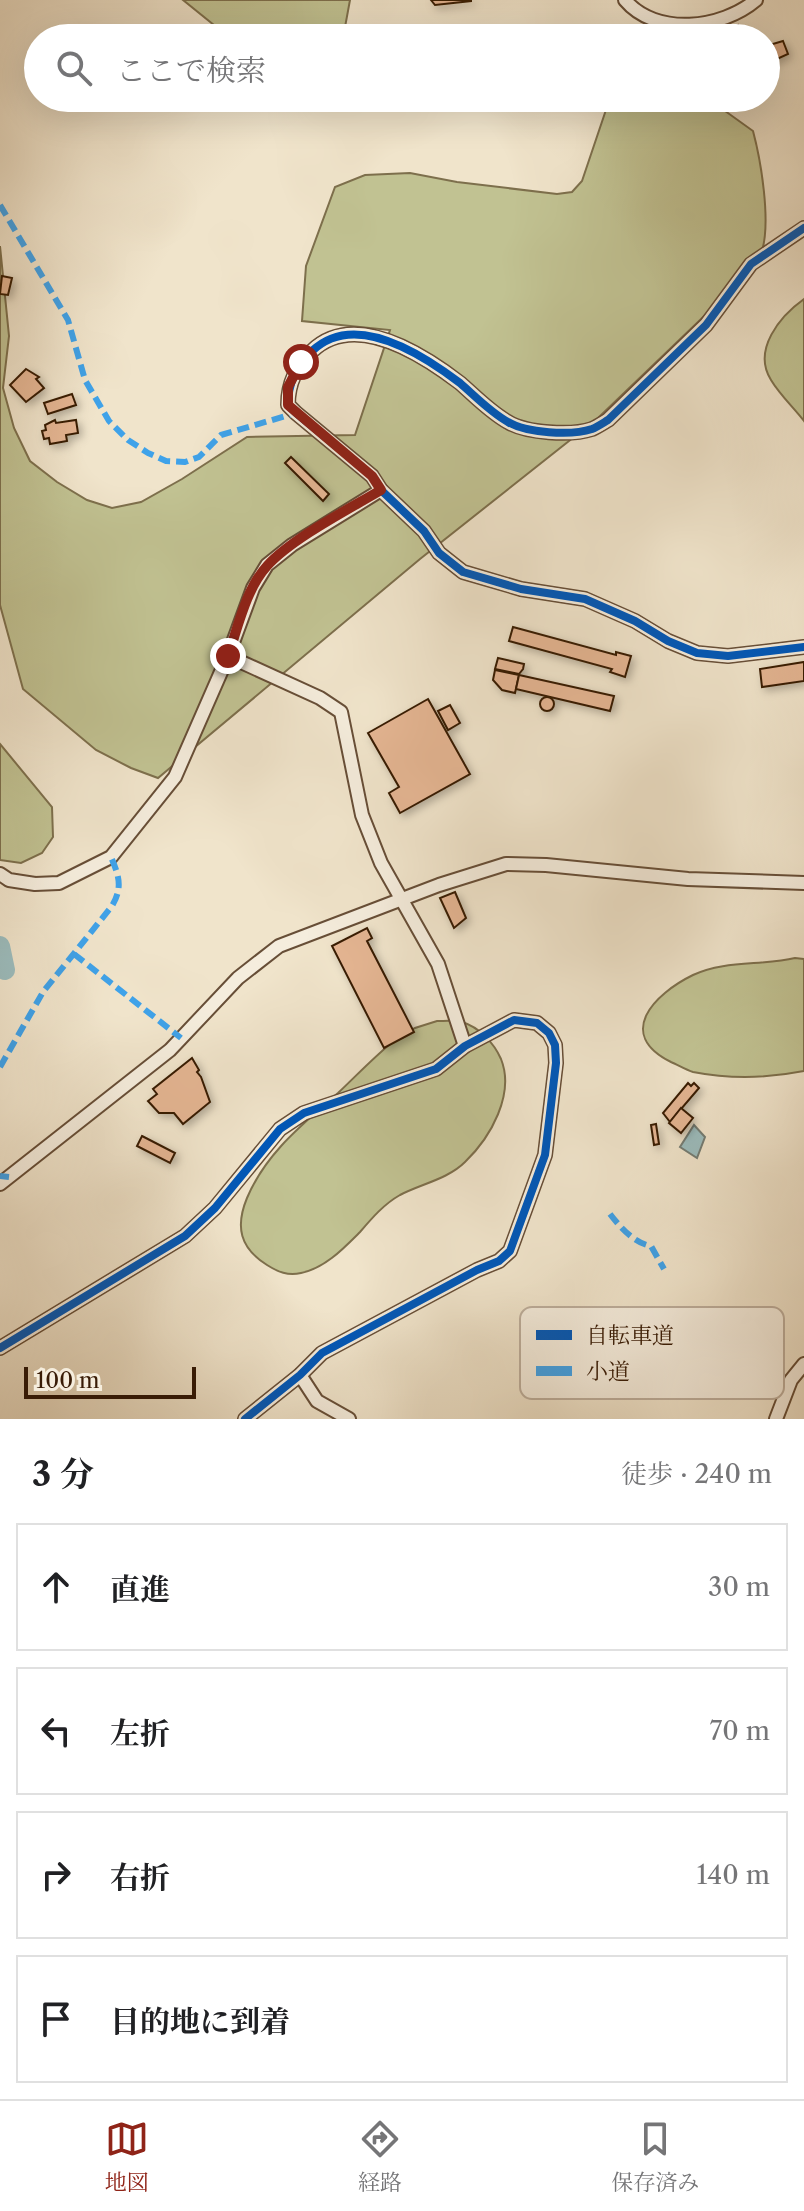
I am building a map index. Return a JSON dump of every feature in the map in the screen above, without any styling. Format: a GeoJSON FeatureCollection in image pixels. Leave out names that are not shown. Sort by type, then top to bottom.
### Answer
{"type":"FeatureCollection","features":[{"type":"Feature","properties":{"kind":"street"},"geometry":{"type":"LineString","coordinates":[[625,0],[646,18],[664,24]]}},
{"type":"Feature","properties":{"kind":"street"},"geometry":{"type":"LineString","coordinates":[[690,24],[717,19],[756,0]]}},
{"type":"Feature","properties":{"kind":"street"},"geometry":{"type":"LineString","coordinates":[[804,228],[751,264],[706,325],[608,420],[592,429],[548,432],[509,423],[456,381],[405,348],[358,333],[338,336],[320,344],[301,362],[288,387],[288,405],[372,476],[381,490],[424,531],[439,553],[463,572],[521,589],[585,599],[697,653],[728,656],[804,647]]}},
{"type":"Feature","properties":{"kind":"street"},"geometry":{"type":"LineString","coordinates":[[0,874],[9,880],[35,884],[59,883],[111,857],[175,777],[228,656],[253,588],[267,565],[292,545],[381,490]]}},
{"type":"Feature","properties":{"kind":"street"},"geometry":{"type":"LineString","coordinates":[[228,656],[320,698],[341,712],[362,815],[381,863],[438,964],[465,1046]]}},
{"type":"Feature","properties":{"kind":"street"},"geometry":{"type":"LineString","coordinates":[[0,1184],[170,1050],[238,978],[279,946],[439,885],[506,864],[688,879],[804,883]]}},
{"type":"Feature","properties":{"kind":"street"},"geometry":{"type":"LineString","coordinates":[[0,1348],[185,1236],[215,1208],[280,1129],[304,1113],[436,1069],[465,1046],[514,1020],[537,1023],[549,1033],[555,1045],[556,1063],[545,1155],[510,1251],[499,1261],[322,1353],[245,1419]]}},
{"type":"Feature","properties":{"kind":"street"},"geometry":{"type":"LineString","coordinates":[[784,1398],[791,1380],[804,1364]]}},
{"type":"Feature","properties":{"kind":"street"},"geometry":{"type":"LineString","coordinates":[[300,1375],[317,1401],[349,1419]]}},
{"type":"Feature","properties":{"kind":"street"},"geometry":{"type":"LineString","coordinates":[[776,1419],[784,1399]]}},
{"type":"Feature","properties":{"kind":"green space"},"geometry":{"type":"Polygon","coordinates":[[[183,0],[350,0],[346,24],[213,24],[183,0]]]}},
{"type":"Feature","properties":{"kind":"green space"},"geometry":{"type":"Polygon","coordinates":[[[605,112],[727,112],[753,131],[765,208],[762,251],[749,273],[598,418],[420,559],[158,778],[96,750],[23,689],[0,605],[0,246],[9,336],[3,388],[14,428],[30,461],[87,500],[112,508],[141,502],[247,437],[355,435],[390,330],[302,321],[306,266],[335,187],[365,175],[410,173],[557,194],[572,192],[582,181],[605,112]]]}},
{"type":"Feature","properties":{"kind":"green space"},"geometry":{"type":"Polygon","coordinates":[[[804,299],[804,421],[771,380],[765,357],[771,335],[778,324],[804,299]]]}},
{"type":"Feature","properties":{"kind":"green space"},"geometry":{"type":"Polygon","coordinates":[[[0,744],[52,807],[53,837],[42,853],[21,863],[0,860],[0,744]]]}},
{"type":"Feature","properties":{"kind":"green space"},"geometry":{"type":"Polygon","coordinates":[[[804,959],[804,1071],[749,1077],[693,1072],[654,1051],[645,1039],[643,1027],[646,1015],[654,1003],[693,975],[730,965],[804,959]]]}},
{"type":"Feature","properties":{"kind":"green space"},"geometry":{"type":"Polygon","coordinates":[[[437,1021],[468,1024],[490,1042],[501,1059],[505,1086],[492,1128],[475,1152],[458,1168],[400,1195],[326,1262],[301,1273],[287,1274],[275,1270],[251,1251],[242,1236],[241,1227],[247,1198],[264,1167],[298,1128],[388,1045],[415,1028],[437,1021]]]}},
{"type":"Feature","properties":{"kind":"water"},"geometry":{"type":"Polygon","coordinates":[[[694,1125],[705,1137],[697,1158],[680,1147],[694,1125]]]}},
{"type":"Feature","properties":{"kind":"building"},"geometry":{"type":"Polygon","coordinates":[[[431,0],[471,0],[471,1],[435,5],[431,0]]]}},
{"type":"Feature","properties":{"kind":"building"},"geometry":{"type":"Polygon","coordinates":[[[783,41],[788,54],[780,58],[780,42],[783,41]]]}},
{"type":"Feature","properties":{"kind":"building"},"geometry":{"type":"Polygon","coordinates":[[[2,276],[12,278],[8,295],[0,294],[2,276]]]}},
{"type":"Feature","properties":{"kind":"building"},"geometry":{"type":"Polygon","coordinates":[[[26,369],[39,377],[36,379],[44,388],[26,402],[10,385],[26,369]]]}},
{"type":"Feature","properties":{"kind":"building"},"geometry":{"type":"Polygon","coordinates":[[[72,394],[76,405],[48,414],[44,403],[72,394]]]}},
{"type":"Feature","properties":{"kind":"building"},"geometry":{"type":"Polygon","coordinates":[[[55,420],[56,423],[76,420],[78,433],[66,435],[67,441],[50,444],[49,438],[44,439],[42,431],[46,430],[45,425],[55,420]]]}},
{"type":"Feature","properties":{"kind":"building"},"geometry":{"type":"Polygon","coordinates":[[[291,457],[329,494],[323,501],[285,463],[291,457]]]}},
{"type":"Feature","properties":{"kind":"building"},"geometry":{"type":"Polygon","coordinates":[[[513,627],[616,655],[616,652],[631,656],[625,677],[610,672],[612,669],[509,641],[513,627]]]}},
{"type":"Feature","properties":{"kind":"building"},"geometry":{"type":"Polygon","coordinates":[[[498,658],[524,664],[523,669],[519,674],[495,669],[498,658]]]}},
{"type":"Feature","properties":{"kind":"building"},"geometry":{"type":"Polygon","coordinates":[[[804,662],[804,681],[762,687],[760,669],[804,662]]]}},
{"type":"Feature","properties":{"kind":"building"},"geometry":{"type":"Polygon","coordinates":[[[495,670],[519,675],[515,693],[502,690],[493,680],[495,670]]]}},
{"type":"Feature","properties":{"kind":"building"},"geometry":{"type":"Polygon","coordinates":[[[519,675],[614,696],[610,711],[516,689],[519,675]]]}},
{"type":"Feature","properties":{"kind":"building"},"geometry":{"type":"Polygon","coordinates":[[[547,697],[554,704],[547,711],[540,704],[547,697]]]}},
{"type":"Feature","properties":{"kind":"building"},"geometry":{"type":"Polygon","coordinates":[[[428,699],[470,774],[400,813],[389,793],[399,787],[368,733],[428,699]]]}},
{"type":"Feature","properties":{"kind":"building"},"geometry":{"type":"Polygon","coordinates":[[[450,705],[460,723],[448,730],[438,711],[450,705]]]}},
{"type":"Feature","properties":{"kind":"building"},"geometry":{"type":"Polygon","coordinates":[[[455,892],[466,918],[454,928],[440,898],[455,892]]]}},
{"type":"Feature","properties":{"kind":"building"},"geometry":{"type":"Polygon","coordinates":[[[367,928],[372,938],[367,941],[414,1032],[384,1048],[332,946],[367,928]]]}},
{"type":"Feature","properties":{"kind":"building"},"geometry":{"type":"Polygon","coordinates":[[[192,1058],[210,1102],[183,1124],[174,1113],[159,1113],[148,1101],[157,1094],[153,1089],[192,1058]]]}},
{"type":"Feature","properties":{"kind":"building"},"geometry":{"type":"Polygon","coordinates":[[[688,1083],[691,1086],[694,1083],[699,1088],[670,1122],[663,1113],[688,1083]]]}},
{"type":"Feature","properties":{"kind":"building"},"geometry":{"type":"Polygon","coordinates":[[[681,1108],[693,1118],[681,1133],[669,1123],[681,1108]]]}},
{"type":"Feature","properties":{"kind":"building"},"geometry":{"type":"Polygon","coordinates":[[[656,1124],[659,1144],[654,1145],[651,1125],[656,1124]]]}},
{"type":"Feature","properties":{"kind":"building"},"geometry":{"type":"Polygon","coordinates":[[[142,1136],[175,1153],[170,1163],[137,1146],[142,1136]]]}},
{"type":"Feature","properties":{"kind":"waterway"},"geometry":{"type":"LineString","coordinates":[[0,946],[5,970]]}},
{"type":"Feature","properties":{"kind":"marked path"},"geometry":{"type":"LineString","coordinates":[[0,205],[68,320],[85,380],[109,421],[128,440],[166,461],[185,462],[199,457],[221,435],[296,413]]}},
{"type":"Feature","properties":{"kind":"marked path"},"geometry":{"type":"LineString","coordinates":[[0,1067],[43,992],[112,906],[119,882],[111,857]]}},
{"type":"Feature","properties":{"kind":"marked path"},"geometry":{"type":"LineString","coordinates":[[74,954],[181,1038]]}},
{"type":"Feature","properties":{"kind":"marked path"},"geometry":{"type":"LineString","coordinates":[[0,1176],[9,1177]]}},
{"type":"Feature","properties":{"kind":"marked path"},"geometry":{"type":"LineString","coordinates":[[610,1214],[633,1238],[651,1246],[664,1269]]}},
{"type":"Feature","properties":{"kind":"cycle path"},"geometry":{"type":"LineString","coordinates":[[804,228],[751,264],[706,325],[608,420],[592,429],[549,432],[516,426],[495,414],[460,383],[427,360],[408,349],[368,335],[329,339],[312,351],[294,376],[288,405],[372,476],[381,490],[424,531],[439,553],[463,572],[521,589],[585,599],[697,653],[728,656],[804,647]]}},
{"type":"Feature","properties":{"kind":"cycle path"},"geometry":{"type":"LineString","coordinates":[[0,1348],[185,1236],[215,1208],[280,1129],[304,1113],[436,1069],[465,1046],[514,1020],[537,1023],[549,1033],[555,1045],[556,1063],[545,1155],[510,1251],[499,1261],[322,1353],[245,1419]]}},
{"type":"Feature","properties":{"kind":"route"},"geometry":{"type":"LineString","coordinates":[[228,656],[253,588],[267,565],[292,545],[381,490],[372,476],[288,405],[288,387],[301,362]]}}]}
